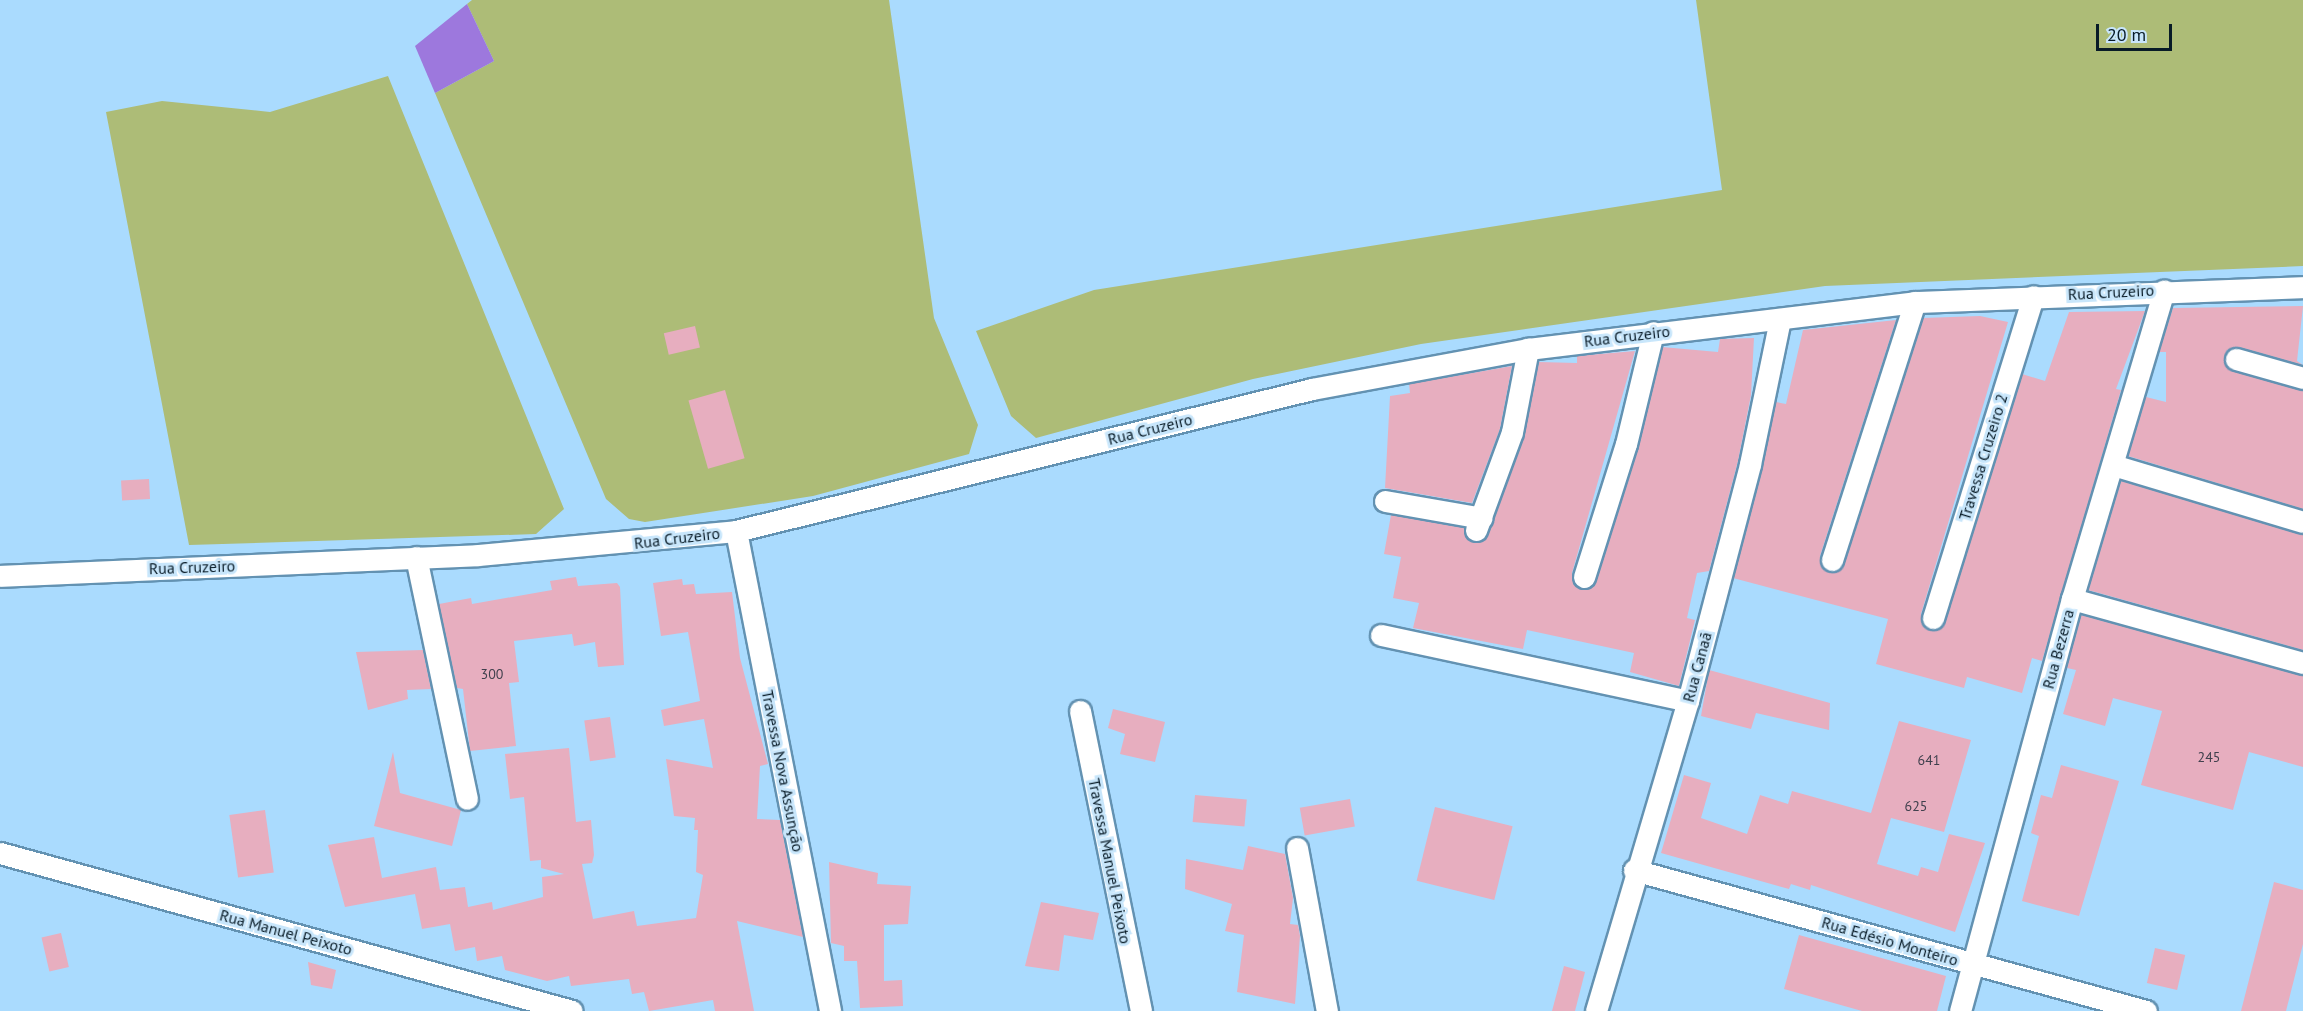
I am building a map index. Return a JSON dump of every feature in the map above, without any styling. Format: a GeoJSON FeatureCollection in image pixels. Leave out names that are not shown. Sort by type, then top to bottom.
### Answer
{"type":"FeatureCollection","features":[{"type":"Feature","properties":{"kind":"street","name":"Rua Cruzeiro"},"geometry":{"type":"LineString","coordinates":[[0,576],[600,548],[736,531],[1312,389],[1528,349],[1653,332],[1915,302],[2164,290],[2303,287]]}},
{"type":"Feature","properties":{"kind":"street","name":"Rua Bezerra"},"geometry":{"type":"LineString","coordinates":[[1960,1011],[2072,599],[2164,290]]}},
{"type":"Feature","properties":{"kind":"street","name":"Travessa Cruzeiro 2"},"geometry":{"type":"LineString","coordinates":[[1933,618],[2033,296]]}},
{"type":"Feature","properties":{"kind":"street"},"geometry":{"type":"LineString","coordinates":[[1832,560],[1915,302]]}},
{"type":"Feature","properties":{"kind":"street","name":"Rua Canaã"},"geometry":{"type":"LineString","coordinates":[[1596,1011],[1634,870],[1688,700],[1750,464],[1780,319]]}},
{"type":"Feature","properties":{"kind":"street"},"geometry":{"type":"LineString","coordinates":[[1584,577],[1626,444],[1653,332]]}},
{"type":"Feature","properties":{"kind":"street"},"geometry":{"type":"LineString","coordinates":[[1385,501],[1479,524],[1512,432],[1528,349]]}},
{"type":"Feature","properties":{"kind":"street"},"geometry":{"type":"LineString","coordinates":[[2236,359],[2303,378]]}},
{"type":"Feature","properties":{"kind":"street"},"geometry":{"type":"LineString","coordinates":[[2113,465],[2303,522]]}},
{"type":"Feature","properties":{"kind":"street","name":"Travessa Nova Assunção"},"geometry":{"type":"LineString","coordinates":[[736,531],[830,1011]]}},
{"type":"Feature","properties":{"kind":"street"},"geometry":{"type":"LineString","coordinates":[[416,557],[467,799]]}},
{"type":"Feature","properties":{"kind":"street"},"geometry":{"type":"LineString","coordinates":[[2072,599],[2303,663]]}},
{"type":"Feature","properties":{"kind":"street"},"geometry":{"type":"LineString","coordinates":[[1381,635],[1688,700]]}},
{"type":"Feature","properties":{"kind":"street","name":"Travessa Manuel Peixoto"},"geometry":{"type":"LineString","coordinates":[[1080,711],[1140,1011]]}},
{"type":"Feature","properties":{"kind":"street"},"geometry":{"type":"LineString","coordinates":[[1297,848],[1327,1011]]}},
{"type":"Feature","properties":{"kind":"street","name":"Rua Manuel Peixoto"},"geometry":{"type":"LineString","coordinates":[[0,853],[572,1011]]}},
{"type":"Feature","properties":{"kind":"street","name":"Rua Edésio Monteiro"},"geometry":{"type":"LineString","coordinates":[[1634,870],[2146,1011]]}},
{"type":"Feature","properties":{"kind":"green space"},"geometry":{"type":"Polygon","coordinates":[[[472,0],[889,0],[934,318],[978,425],[969,454],[813,496],[645,522],[629,519],[606,499],[435,93],[494,61],[467,4],[472,0]]]}},
{"type":"Feature","properties":{"kind":"green space"},"geometry":{"type":"Polygon","coordinates":[[[1696,0],[2303,0],[2303,266],[1825,286],[1421,344],[1253,379],[1036,438],[1011,416],[976,331],[1094,290],[1722,190],[1696,0]]]}},
{"type":"Feature","properties":{"kind":"green space"},"geometry":{"type":"Polygon","coordinates":[[[388,76],[564,509],[536,534],[189,545],[106,112],[162,101],[270,112],[388,76]]]}},
{"type":"Feature","properties":{"kind":"shaded area"},"geometry":{"type":"Polygon","coordinates":[[[467,4],[494,61],[435,93],[415,46],[467,4]]]}},
{"type":"Feature","properties":{"kind":"building"},"geometry":{"type":"Polygon","coordinates":[[[2303,306],[2297,361],[2303,365],[2239,347],[2227,350],[2224,362],[2233,371],[2303,390],[2303,509],[2128,456],[2146,397],[2166,402],[2166,352],[2159,352],[2173,308],[2303,306]]]}},
{"type":"Feature","properties":{"kind":"building"},"geometry":{"type":"Polygon","coordinates":[[[2145,311],[2116,389],[2121,390],[2042,661],[2032,658],[2022,693],[1967,677],[1964,688],[1876,664],[1888,619],[1733,578],[1776,402],[1786,404],[1803,330],[1896,320],[1820,556],[1822,568],[1834,573],[1844,564],[1923,318],[1980,316],[2008,322],[1921,614],[1923,626],[1935,630],[1945,622],[2022,374],[2045,381],[2069,312],[2145,311]]]}},
{"type":"Feature","properties":{"kind":"building"},"geometry":{"type":"Polygon","coordinates":[[[695,326],[700,347],[669,355],[664,333],[695,326]]]}},
{"type":"Feature","properties":{"kind":"building"},"geometry":{"type":"Polygon","coordinates":[[[1754,338],[1751,395],[1738,461],[1709,571],[1697,573],[1687,618],[1695,620],[1679,686],[1630,672],[1634,653],[1527,630],[1523,649],[1413,628],[1419,603],[1393,598],[1401,557],[1384,554],[1391,515],[1464,528],[1471,542],[1485,539],[1524,436],[1539,362],[1577,363],[1577,356],[1635,351],[1572,573],[1574,585],[1586,590],[1596,581],[1638,448],[1662,347],[1718,352],[1720,339],[1754,338]]]}},
{"type":"Feature","properties":{"kind":"building"},"geometry":{"type":"Polygon","coordinates":[[[1512,366],[1500,429],[1472,503],[1385,488],[1390,396],[1410,393],[1409,384],[1512,366]]]}},
{"type":"Feature","properties":{"kind":"building"},"geometry":{"type":"Polygon","coordinates":[[[725,390],[745,458],[708,469],[688,400],[725,390]]]}},
{"type":"Feature","properties":{"kind":"building"},"geometry":{"type":"Polygon","coordinates":[[[149,479],[150,499],[122,500],[121,480],[149,479]]]}},
{"type":"Feature","properties":{"kind":"building"},"geometry":{"type":"Polygon","coordinates":[[[2121,481],[2303,534],[2303,650],[2088,590],[2121,481]]]}},
{"type":"Feature","properties":{"kind":"building"},"geometry":{"type":"Polygon","coordinates":[[[576,577],[578,586],[617,583],[620,587],[624,665],[598,667],[595,642],[574,646],[572,634],[514,641],[519,682],[509,683],[516,746],[470,751],[463,689],[457,688],[439,604],[471,598],[472,604],[552,590],[550,581],[576,577]]]}},
{"type":"Feature","properties":{"kind":"building"},"geometry":{"type":"Polygon","coordinates":[[[682,579],[683,585],[694,584],[696,594],[732,592],[740,658],[768,764],[760,766],[757,819],[780,820],[803,937],[737,921],[754,1011],[715,1011],[713,1000],[649,1011],[644,992],[632,994],[629,979],[571,986],[569,976],[547,981],[505,970],[502,956],[477,961],[475,947],[455,951],[450,924],[422,929],[415,894],[345,907],[328,845],[374,837],[382,878],[436,867],[440,890],[465,887],[468,907],[492,902],[493,910],[543,897],[542,877],[564,874],[541,868],[541,860],[530,861],[524,797],[510,799],[505,754],[569,748],[576,822],[591,820],[594,855],[592,863],[582,864],[593,919],[634,911],[637,926],[696,918],[703,875],[696,872],[698,830],[694,830],[695,818],[674,816],[666,759],[713,768],[704,719],[664,726],[661,710],[700,701],[688,632],[661,636],[653,583],[682,579]]]}},
{"type":"Feature","properties":{"kind":"building"},"geometry":{"type":"Polygon","coordinates":[[[2081,615],[2303,675],[2303,767],[2249,752],[2233,810],[2141,785],[2162,711],[2113,698],[2105,726],[2063,714],[2076,670],[2067,668],[2081,615]]]}},
{"type":"Feature","properties":{"kind":"building"},"geometry":{"type":"Polygon","coordinates":[[[423,650],[431,689],[407,690],[408,699],[368,710],[356,652],[423,650]]]}},
{"type":"Feature","properties":{"kind":"building"},"geometry":{"type":"Polygon","coordinates":[[[1709,670],[1830,703],[1829,730],[1756,713],[1751,729],[1701,716],[1709,670]]]}},
{"type":"Feature","properties":{"kind":"building"},"geometry":{"type":"Polygon","coordinates":[[[1113,709],[1165,722],[1155,762],[1120,754],[1125,734],[1108,728],[1113,709]]]}},
{"type":"Feature","properties":{"kind":"building"},"geometry":{"type":"Polygon","coordinates":[[[610,717],[616,758],[590,761],[584,721],[610,717]]]}},
{"type":"Feature","properties":{"kind":"building"},"geometry":{"type":"Polygon","coordinates":[[[1899,721],[1971,740],[1944,832],[1891,818],[1877,864],[1918,876],[1921,867],[1938,872],[1949,834],[1985,843],[1955,932],[1811,885],[1810,890],[1791,884],[1789,889],[1661,853],[1684,775],[1711,783],[1701,818],[1747,834],[1760,795],[1788,804],[1792,791],[1871,813],[1899,721]]]}},
{"type":"Feature","properties":{"kind":"building"},"geometry":{"type":"Polygon","coordinates":[[[393,752],[400,793],[461,810],[452,846],[374,826],[393,752]]]}},
{"type":"Feature","properties":{"kind":"building"},"geometry":{"type":"Polygon","coordinates":[[[2061,765],[2119,781],[2079,916],[2022,901],[2039,836],[2031,833],[2041,795],[2052,798],[2061,765]]]}},
{"type":"Feature","properties":{"kind":"building"},"geometry":{"type":"Polygon","coordinates":[[[1195,795],[1247,800],[1244,826],[1193,822],[1195,795]]]}},
{"type":"Feature","properties":{"kind":"building"},"geometry":{"type":"Polygon","coordinates":[[[1350,799],[1355,827],[1305,835],[1300,808],[1350,799]]]}},
{"type":"Feature","properties":{"kind":"building"},"geometry":{"type":"Polygon","coordinates":[[[1435,807],[1513,826],[1494,900],[1417,881],[1435,807]]]}},
{"type":"Feature","properties":{"kind":"building"},"geometry":{"type":"Polygon","coordinates":[[[265,810],[274,872],[238,877],[229,815],[265,810]]]}},
{"type":"Feature","properties":{"kind":"building"},"geometry":{"type":"Polygon","coordinates":[[[1248,846],[1285,854],[1293,898],[1290,924],[1298,925],[1300,936],[1295,1004],[1237,992],[1244,935],[1225,931],[1232,904],[1185,889],[1186,859],[1243,870],[1248,846]]]}},
{"type":"Feature","properties":{"kind":"building"},"geometry":{"type":"Polygon","coordinates":[[[829,862],[878,873],[877,884],[911,886],[908,924],[884,925],[884,981],[902,980],[903,1006],[860,1008],[857,961],[844,961],[844,946],[831,943],[829,862]]]}},
{"type":"Feature","properties":{"kind":"building"},"geometry":{"type":"Polygon","coordinates":[[[2274,882],[2303,890],[2303,944],[2286,1011],[2241,1011],[2274,882]]]}},
{"type":"Feature","properties":{"kind":"building"},"geometry":{"type":"Polygon","coordinates":[[[1041,902],[1099,913],[1093,940],[1064,935],[1059,971],[1025,966],[1041,902]]]}},
{"type":"Feature","properties":{"kind":"building"},"geometry":{"type":"Polygon","coordinates":[[[61,933],[69,967],[49,972],[42,937],[61,933]]]}},
{"type":"Feature","properties":{"kind":"building"},"geometry":{"type":"Polygon","coordinates":[[[1799,935],[1946,976],[1937,1011],[1862,1011],[1784,989],[1799,935]]]}},
{"type":"Feature","properties":{"kind":"building"},"geometry":{"type":"Polygon","coordinates":[[[2155,948],[2185,955],[2177,990],[2147,983],[2155,948]]]}},
{"type":"Feature","properties":{"kind":"building"},"geometry":{"type":"Polygon","coordinates":[[[308,962],[336,970],[332,989],[311,985],[308,962]]]}},
{"type":"Feature","properties":{"kind":"building"},"geometry":{"type":"Polygon","coordinates":[[[1564,966],[1585,972],[1575,1011],[1552,1011],[1564,966]]]}}]}
